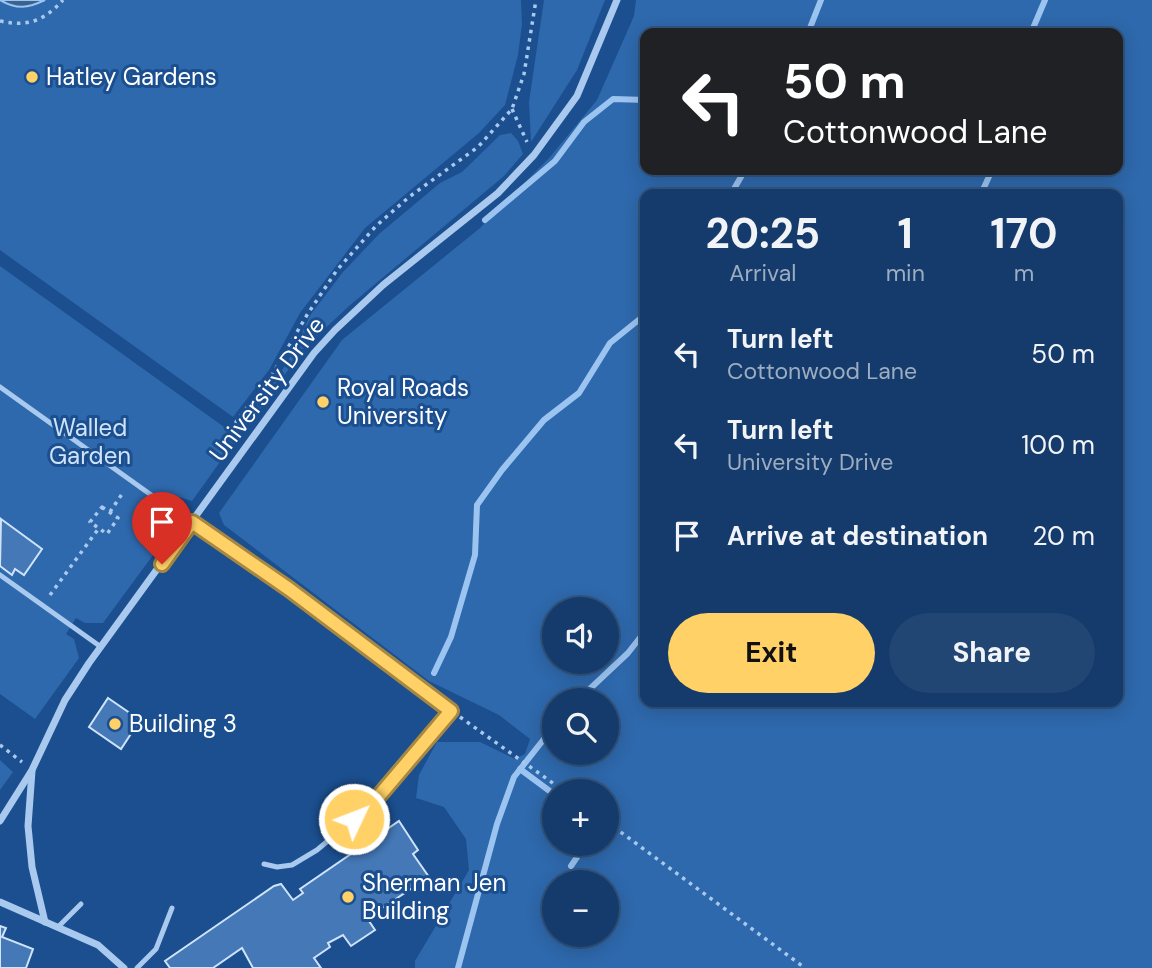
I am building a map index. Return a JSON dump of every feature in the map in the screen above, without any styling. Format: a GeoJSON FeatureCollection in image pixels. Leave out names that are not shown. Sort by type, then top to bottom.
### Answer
{"type":"FeatureCollection","features":[{"type":"Feature","properties":{"kind":"street","name":"University Drive"},"geometry":{"type":"LineString","coordinates":[[0,821],[32,770],[65,700],[314,353],[383,285],[498,193],[534,155],[578,96],[617,0]]}},
{"type":"Feature","properties":{"kind":"street","name":"University Drive"},"geometry":{"type":"LineString","coordinates":[[32,770],[28,826],[32,867],[45,922]]}},
{"type":"Feature","properties":{"kind":"street"},"geometry":{"type":"LineString","coordinates":[[0,902],[98,944],[124,968]]}},
{"type":"Feature","properties":{"kind":"lane"},"geometry":{"type":"LineString","coordinates":[[0,387],[289,589],[451,711],[373,803],[317,850],[292,865],[277,867],[264,864]]}},
{"type":"Feature","properties":{"kind":"lane"},"geometry":{"type":"LineString","coordinates":[[0,575],[101,648]]}},
{"type":"Feature","properties":{"kind":"lane"},"geometry":{"type":"LineString","coordinates":[[58,927],[81,905]]}},
{"type":"Feature","properties":{"kind":"lane"},"geometry":{"type":"LineString","coordinates":[[137,968],[156,949],[172,908]]}},
{"type":"Feature","properties":{"kind":"path"},"geometry":{"type":"LineString","coordinates":[[0,21],[31,23],[46,17],[64,0]]}},
{"type":"Feature","properties":{"kind":"path"},"geometry":{"type":"LineString","coordinates":[[254,436],[236,422],[272,374],[337,270],[376,226],[409,197],[478,147],[512,109],[524,74],[536,0]]}},
{"type":"Feature","properties":{"kind":"path"},"geometry":{"type":"LineString","coordinates":[[512,109],[534,155]]}},
{"type":"Feature","properties":{"kind":"path"},"geometry":{"type":"LineString","coordinates":[[110,512],[131,481]]}},
{"type":"Feature","properties":{"kind":"path"},"geometry":{"type":"LineString","coordinates":[[102,507],[110,512],[118,518],[107,534],[90,522],[102,507]]}},
{"type":"Feature","properties":{"kind":"path"},"geometry":{"type":"LineString","coordinates":[[42,606],[99,528]]}},
{"type":"Feature","properties":{"kind":"path"},"geometry":{"type":"LineString","coordinates":[[451,711],[547,779]]}},
{"type":"Feature","properties":{"kind":"path"},"geometry":{"type":"LineString","coordinates":[[0,745],[32,770]]}},
{"type":"Feature","properties":{"kind":"path"},"geometry":{"type":"LineString","coordinates":[[619,831],[805,968]]}},
{"type":"Feature","properties":{"kind":"green space"},"geometry":{"type":"Polygon","coordinates":[[[0,0],[22,8],[45,0],[521,0],[522,24],[518,55],[505,105],[479,133],[365,228],[300,313],[269,370],[233,417],[0,250],[0,0]]]}},
{"type":"Feature","properties":{"kind":"green space"},"geometry":{"type":"Polygon","coordinates":[[[544,0],[605,0],[577,70],[531,142],[529,102],[544,0]]]}},
{"type":"Feature","properties":{"kind":"green space"},"geometry":{"type":"Polygon","coordinates":[[[636,0],[1152,0],[1152,968],[415,968],[415,961],[469,870],[466,839],[444,807],[416,798],[419,775],[437,742],[480,742],[515,759],[525,754],[530,739],[499,715],[429,681],[224,525],[219,513],[342,340],[480,228],[550,157],[597,100],[634,16],[636,0]]]}},
{"type":"Feature","properties":{"kind":"green space"},"geometry":{"type":"Polygon","coordinates":[[[511,133],[518,141],[523,154],[504,176],[349,306],[302,350],[251,423],[247,420],[287,363],[311,314],[343,272],[379,234],[440,183],[462,172],[500,135],[511,133]]]}},
{"type":"Feature","properties":{"kind":"green space","name":"Walled Garden"},"geometry":{"type":"Polygon","coordinates":[[[0,266],[238,437],[192,501],[166,493],[155,511],[170,532],[103,623],[85,623],[76,618],[66,634],[74,639],[79,658],[35,719],[0,694],[0,266]]]}},
{"type":"Feature","properties":{"kind":"green space"},"geometry":{"type":"Polygon","coordinates":[[[0,760],[13,772],[0,790],[0,760]]]}},
{"type":"Feature","properties":{"kind":"shaded area"},"geometry":{"type":"Polygon","coordinates":[[[0,0],[45,0],[22,7],[0,0]]]}},
{"type":"Feature","properties":{"kind":"building"},"geometry":{"type":"Polygon","coordinates":[[[1,519],[42,549],[24,575],[15,569],[12,575],[0,566],[1,519]]]}},
{"type":"Feature","properties":{"kind":"building","name":"Building 3"},"geometry":{"type":"Polygon","coordinates":[[[108,698],[140,720],[121,749],[89,727],[108,698]]]}},
{"type":"Feature","properties":{"kind":"building","name":"Sherman Jen Building"},"geometry":{"type":"Polygon","coordinates":[[[399,821],[418,850],[413,854],[429,877],[367,918],[375,930],[351,946],[343,935],[328,943],[330,947],[314,958],[321,968],[253,968],[242,948],[213,968],[170,968],[165,961],[274,886],[281,884],[293,900],[303,893],[300,889],[399,821]]]}},
{"type":"Feature","properties":{"kind":"building"},"geometry":{"type":"Polygon","coordinates":[[[0,926],[6,928],[2,937],[33,949],[26,968],[0,968],[0,926]]]}},
{"type":"Feature","properties":{"kind":"waterway"},"geometry":{"type":"LineString","coordinates":[[810,28],[821,0]]}},
{"type":"Feature","properties":{"kind":"waterway"},"geometry":{"type":"LineString","coordinates":[[1033,28],[1045,0]]}},
{"type":"Feature","properties":{"kind":"waterway"},"geometry":{"type":"LineString","coordinates":[[485,220],[555,161],[584,122],[613,99],[640,100]]}},
{"type":"Feature","properties":{"kind":"waterway"},"geometry":{"type":"LineString","coordinates":[[734,189],[742,175]]}},
{"type":"Feature","properties":{"kind":"waterway"},"geometry":{"type":"LineString","coordinates":[[983,189],[990,175]]}},
{"type":"Feature","properties":{"kind":"waterway"},"geometry":{"type":"LineString","coordinates":[[434,673],[451,637],[475,555],[477,505],[544,420],[579,393],[610,343],[640,319]]}},
{"type":"Feature","properties":{"kind":"waterway"},"geometry":{"type":"LineString","coordinates":[[591,688],[628,653],[640,638]]}},
{"type":"Feature","properties":{"kind":"waterway"},"geometry":{"type":"LineString","coordinates":[[458,968],[497,824],[514,777],[542,741]]}},
{"type":"Feature","properties":{"kind":"waterway"},"geometry":{"type":"LineString","coordinates":[[520,769],[542,785]]}},
{"type":"Feature","properties":{"kind":"waterway"},"geometry":{"type":"LineString","coordinates":[[571,866],[578,856]]}},
{"type":"Feature","properties":{"kind":"place","name":"Hatley Gardens"},"geometry":{"type":"Point","coordinates":[32,77]}},
{"type":"Feature","properties":{"kind":"place","name":"Royal Roads University"},"geometry":{"type":"Point","coordinates":[323,402]}},
{"type":"Feature","properties":{"kind":"place","name":"Building 3"},"geometry":{"type":"Point","coordinates":[115,724]}},
{"type":"Feature","properties":{"kind":"place","name":"Sherman Jen Building"},"geometry":{"type":"Point","coordinates":[348,897]}},
{"type":"Feature","properties":{"kind":"route"},"geometry":{"type":"LineString","coordinates":[[162,564],[192,522],[289,589],[451,711],[373,803],[354,819]]}}]}
